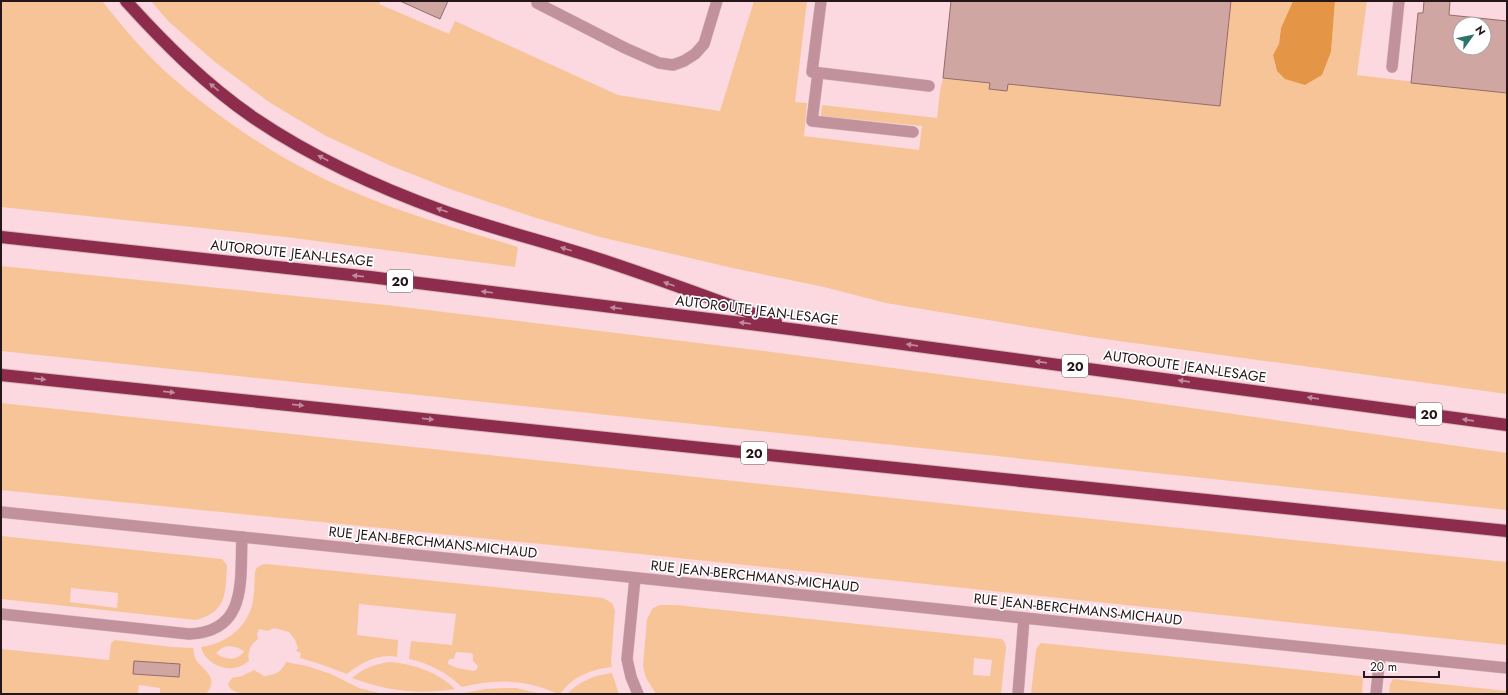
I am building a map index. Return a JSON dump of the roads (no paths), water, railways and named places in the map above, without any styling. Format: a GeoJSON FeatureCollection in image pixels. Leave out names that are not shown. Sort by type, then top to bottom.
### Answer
{"type":"FeatureCollection","features":[{"type":"Feature","properties":{"kind":"highway"},"geometry":{"type":"LineString","coordinates":[[126,1],[178,56],[201,77],[229,99],[254,118],[350,172],[383,187],[448,212],[603,260],[798,330]]}},
{"type":"Feature","properties":{"kind":"highway","name":"AUTOROUTE JEAN-LESAGE"},"geometry":{"type":"LineString","coordinates":[[1,237],[370,277],[798,330],[1507,425]]}},
{"type":"Feature","properties":{"kind":"highway","name":"20"},"geometry":{"type":"LineString","coordinates":[[1,374],[686,447],[1507,530]]}},
{"type":"Feature","properties":{"kind":"street"},"geometry":{"type":"LineString","coordinates":[[537,3],[625,48],[659,62],[673,65],[684,61],[695,54],[704,44],[717,1]]}},
{"type":"Feature","properties":{"kind":"street"},"geometry":{"type":"LineString","coordinates":[[821,1],[812,72],[929,86]]}},
{"type":"Feature","properties":{"kind":"street"},"geometry":{"type":"LineString","coordinates":[[1392,67],[1399,1]]}},
{"type":"Feature","properties":{"kind":"street"},"geometry":{"type":"LineString","coordinates":[[818,73],[812,121],[913,132]]}},
{"type":"Feature","properties":{"kind":"street","name":"RUE JEAN-BERCHMANS-MICHAUD"},"geometry":{"type":"LineString","coordinates":[[1,512],[1507,668]]}},
{"type":"Feature","properties":{"kind":"street"},"geometry":{"type":"LineString","coordinates":[[1,614],[189,634],[206,633],[223,624],[230,617],[236,605],[240,587],[242,537]]}},
{"type":"Feature","properties":{"kind":"street"},"geometry":{"type":"LineString","coordinates":[[635,578],[627,659],[631,678],[638,694]]}},
{"type":"Feature","properties":{"kind":"street"},"geometry":{"type":"LineString","coordinates":[[1018,694],[1024,618]]}},
{"type":"Feature","properties":{"kind":"street"},"geometry":{"type":"LineString","coordinates":[[1376,694],[1380,655]]}}]}
